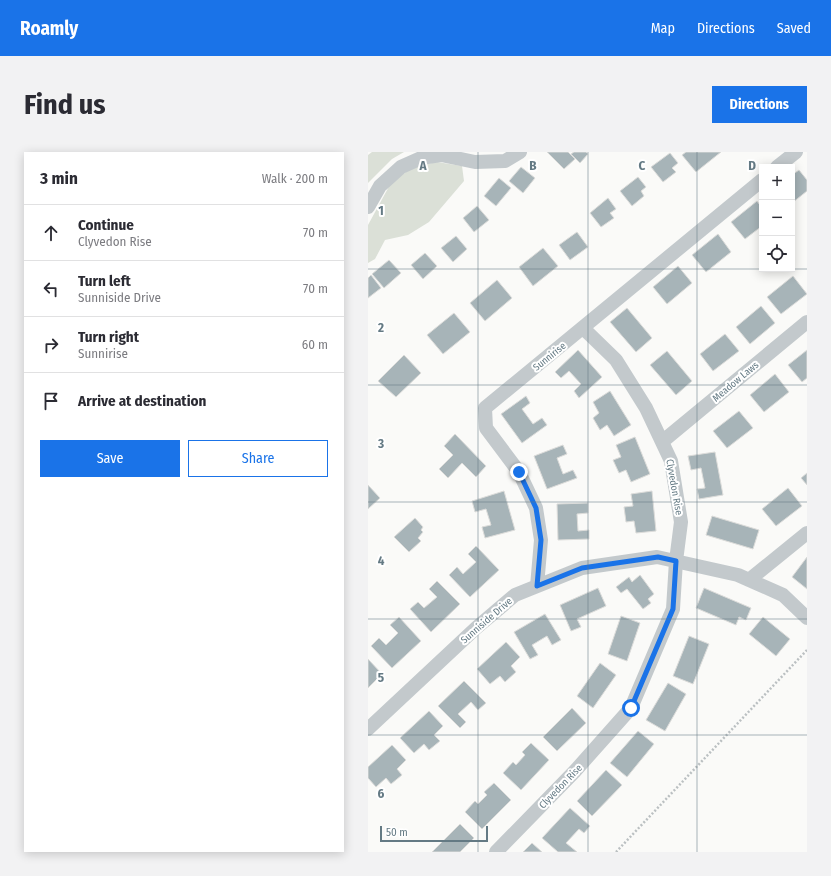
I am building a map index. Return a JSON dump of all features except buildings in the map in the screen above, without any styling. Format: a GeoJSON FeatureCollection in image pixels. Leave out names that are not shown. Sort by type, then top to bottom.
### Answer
{"type":"FeatureCollection","features":[{"type":"Feature","properties":{"kind":"street"},"geometry":{"type":"LineString","coordinates":[[369,201],[380,186],[401,167],[418,155],[441,155],[475,162],[505,161],[520,152]]}},
{"type":"Feature","properties":{"kind":"street"},"geometry":{"type":"LineString","coordinates":[[781,164],[796,152]]}},
{"type":"Feature","properties":{"kind":"street","name":"Sunnirise"},"geometry":{"type":"LineString","coordinates":[[537,586],[541,540],[536,508],[519,472],[486,428],[485,408],[759,182]]}},
{"type":"Feature","properties":{"kind":"street","name":"Meadow Laws"},"geometry":{"type":"LineString","coordinates":[[663,440],[807,322]]}},
{"type":"Feature","properties":{"kind":"street","name":"Clyvedon Rise"},"geometry":{"type":"LineString","coordinates":[[496,852],[575,771],[631,708],[673,609],[676,561],[681,522],[671,461],[663,440],[646,408],[616,360],[583,328]]}},
{"type":"Feature","properties":{"kind":"street"},"geometry":{"type":"LineString","coordinates":[[749,580],[807,533]]}},
{"type":"Feature","properties":{"kind":"street","name":"Sunniside Drive"},"geometry":{"type":"LineString","coordinates":[[369,727],[481,623],[515,595],[582,568],[658,557],[738,575],[783,595],[807,618]]}},
{"type":"Feature","properties":{"kind":"path"},"geometry":{"type":"LineString","coordinates":[[616,852],[807,650]]}},
{"type":"Feature","properties":{"kind":"shaded area"},"geometry":{"type":"Polygon","coordinates":[[[372,152],[404,152],[392,159],[368,183],[368,155],[372,152]]]}},
{"type":"Feature","properties":{"kind":"shaded area"},"geometry":{"type":"Polygon","coordinates":[[[437,162],[462,166],[464,181],[429,222],[408,235],[385,240],[375,259],[368,263],[368,225],[392,181],[414,167],[437,162]]]}},
{"type":"Feature","properties":{"kind":"route"},"geometry":{"type":"LineString","coordinates":[[519,472],[536,508],[541,540],[537,586],[582,568],[658,557],[676,561],[673,609],[631,708]]}}]}
